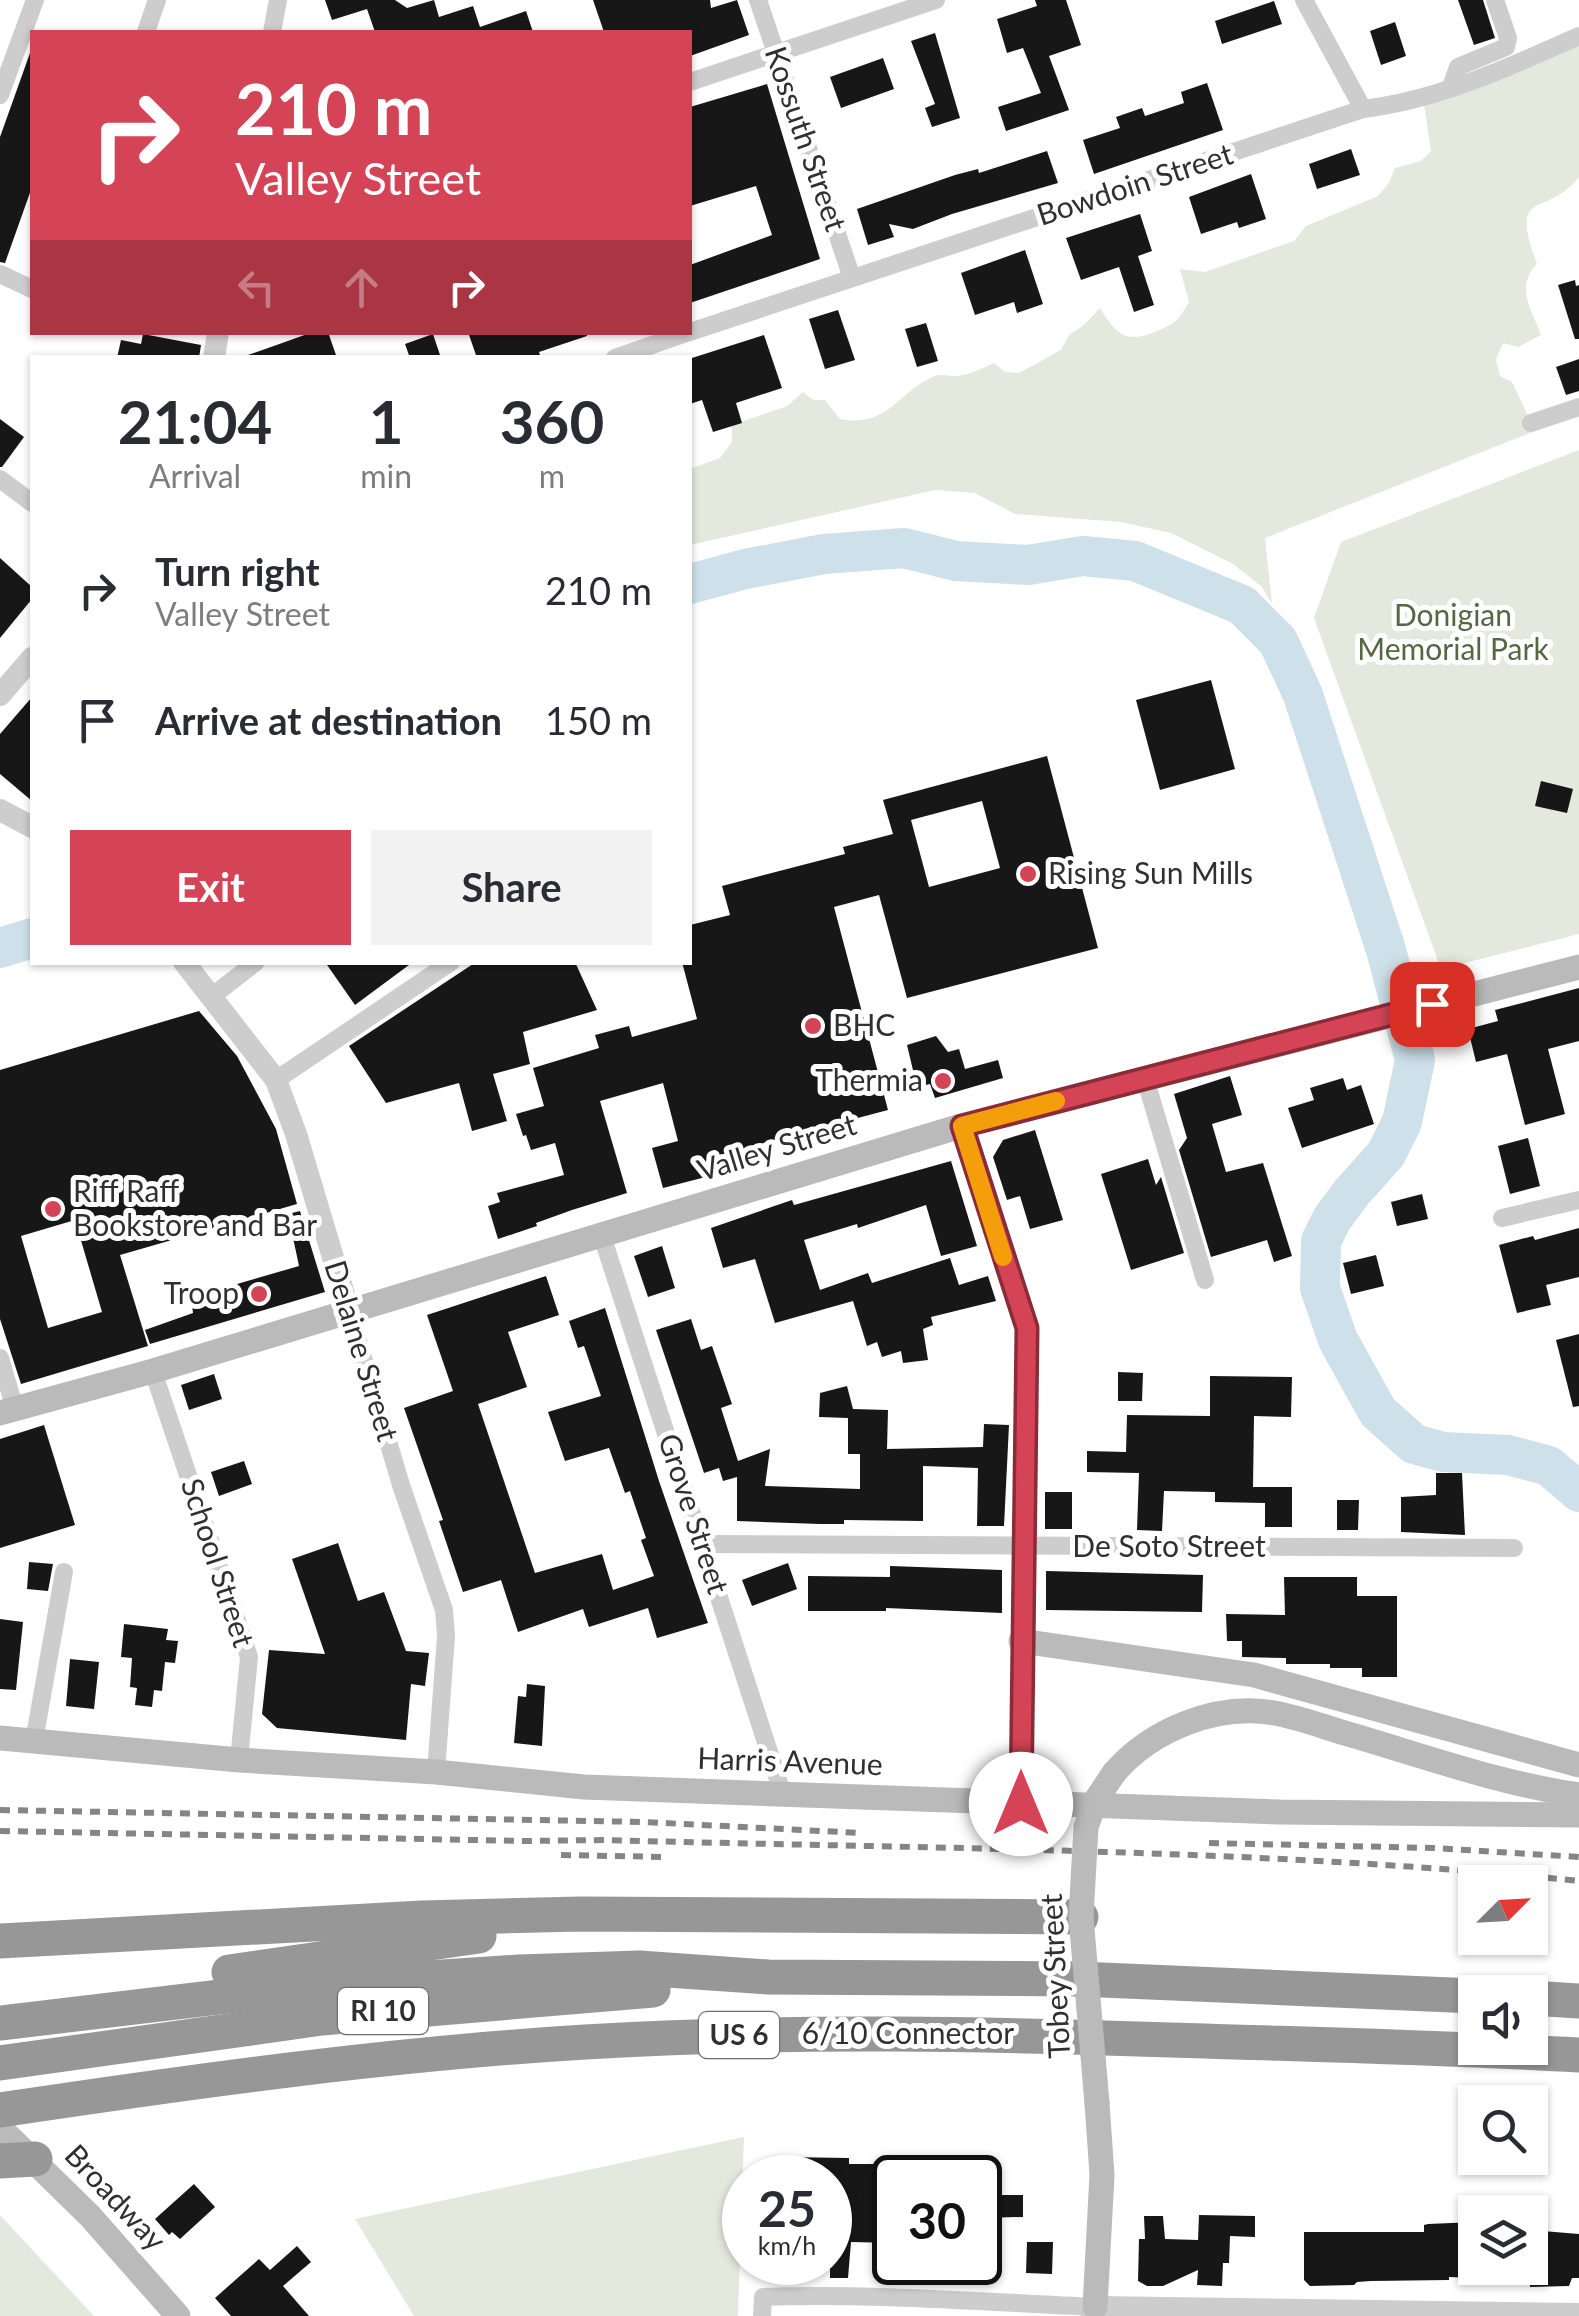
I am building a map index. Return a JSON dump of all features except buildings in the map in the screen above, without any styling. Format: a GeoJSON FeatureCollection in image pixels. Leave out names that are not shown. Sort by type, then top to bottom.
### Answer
{"type":"FeatureCollection","features":[{"type":"Feature","properties":{"kind":"highway"},"geometry":{"type":"LineString","coordinates":[[0,1941],[422,1918],[644,1913],[1081,1917]]}},
{"type":"Feature","properties":{"kind":"highway"},"geometry":{"type":"LineString","coordinates":[[0,2020],[84,1994],[644,1913]]}},
{"type":"Feature","properties":{"kind":"highway","name":"US 6"},"geometry":{"type":"LineString","coordinates":[[0,2020],[440,1976],[639,1968],[768,1977]]}},
{"type":"Feature","properties":{"kind":"highway","name":"6/10 Connector"},"geometry":{"type":"LineString","coordinates":[[768,1977],[1027,1978],[1458,1995]]}},
{"type":"Feature","properties":{"kind":"highway","name":"RI 10"},"geometry":{"type":"LineString","coordinates":[[0,2063],[322,2018],[478,2002],[638,1992],[768,1977]]}},
{"type":"Feature","properties":{"kind":"highway"},"geometry":{"type":"LineString","coordinates":[[1548,1999],[1579,2000]]}},
{"type":"Feature","properties":{"kind":"highway","name":"6/10 Connector"},"geometry":{"type":"LineString","coordinates":[[8,2139],[279,2070],[588,2042],[742,2035],[976,2033],[1579,2055]]}},
{"type":"Feature","properties":{"kind":"main road","name":"Valley Street"},"geometry":{"type":"LineString","coordinates":[[7,1411],[153,1371],[962,1126],[1579,967]]}},
{"type":"Feature","properties":{"kind":"main road"},"geometry":{"type":"LineString","coordinates":[[1021,1641],[1254,1675],[1579,1765]]}},
{"type":"Feature","properties":{"kind":"main road","name":"Tobey Street"},"geometry":{"type":"LineString","coordinates":[[1093,2312],[1102,2175],[1081,1917],[1086,1826],[1096,1800],[1114,1773],[1140,1748],[1170,1730],[1206,1718],[1272,1712],[1526,1785],[1579,1795]]}},
{"type":"Feature","properties":{"kind":"main road","name":"Harris Avenue"},"geometry":{"type":"LineString","coordinates":[[0,1738],[584,1786],[1280,1812],[1579,1815]]}},
{"type":"Feature","properties":{"kind":"main road","name":"Broadway"},"geometry":{"type":"LineString","coordinates":[[8,2139],[115,2243],[178,2316]]}},
{"type":"Feature","properties":{"kind":"street"},"geometry":{"type":"LineString","coordinates":[[0,95],[35,0]]}},
{"type":"Feature","properties":{"kind":"street"},"geometry":{"type":"LineString","coordinates":[[147,30],[157,0]]}},
{"type":"Feature","properties":{"kind":"street"},"geometry":{"type":"LineString","coordinates":[[272,30],[278,0]]}},
{"type":"Feature","properties":{"kind":"street","name":"Kossuth Street"},"geometry":{"type":"LineString","coordinates":[[758,0],[852,278]]}},
{"type":"Feature","properties":{"kind":"street"},"geometry":{"type":"LineString","coordinates":[[692,81],[936,0]]}},
{"type":"Feature","properties":{"kind":"street"},"geometry":{"type":"LineString","coordinates":[[1304,0],[1363,109]]}},
{"type":"Feature","properties":{"kind":"street"},"geometry":{"type":"LineString","coordinates":[[1451,88],[1458,67],[1506,46],[1508,38],[1495,0]]}},
{"type":"Feature","properties":{"kind":"street","name":"Bowdoin Street"},"geometry":{"type":"LineString","coordinates":[[692,331],[1363,109],[1398,105],[1451,88],[1579,36]]}},
{"type":"Feature","properties":{"kind":"street"},"geometry":{"type":"LineString","coordinates":[[0,274],[30,288]]}},
{"type":"Feature","properties":{"kind":"street","name":"Bowdoin Street"},"geometry":{"type":"LineString","coordinates":[[623,355],[681,335]]}},
{"type":"Feature","properties":{"kind":"street"},"geometry":{"type":"LineString","coordinates":[[1532,424],[1579,407]]}},
{"type":"Feature","properties":{"kind":"street"},"geometry":{"type":"LineString","coordinates":[[0,479],[30,502]]}},
{"type":"Feature","properties":{"kind":"street"},"geometry":{"type":"LineString","coordinates":[[0,696],[30,660]]}},
{"type":"Feature","properties":{"kind":"street"},"geometry":{"type":"LineString","coordinates":[[0,810],[30,826]]}},
{"type":"Feature","properties":{"kind":"street","name":"Delaine Street"},"geometry":{"type":"LineString","coordinates":[[186,965],[276,1080],[296,1134],[401,1485],[444,1610],[446,1636],[436,1772]]}},
{"type":"Feature","properties":{"kind":"street"},"geometry":{"type":"LineString","coordinates":[[211,997],[252,965]]}},
{"type":"Feature","properties":{"kind":"street"},"geometry":{"type":"LineString","coordinates":[[276,1080],[448,965]]}},
{"type":"Feature","properties":{"kind":"street"},"geometry":{"type":"LineString","coordinates":[[1145,1078],[1206,1280]]}},
{"type":"Feature","properties":{"kind":"street"},"geometry":{"type":"LineString","coordinates":[[962,1126],[1027,1328],[1021,1804]]}},
{"type":"Feature","properties":{"kind":"street"},"geometry":{"type":"LineString","coordinates":[[1502,1218],[1579,1200]]}},
{"type":"Feature","properties":{"kind":"street","name":"Grove Street"},"geometry":{"type":"LineString","coordinates":[[602,1236],[782,1792]]}},
{"type":"Feature","properties":{"kind":"street"},"geometry":{"type":"LineString","coordinates":[[0,1358],[7,1411]]}},
{"type":"Feature","properties":{"kind":"street","name":"School Street"},"geometry":{"type":"LineString","coordinates":[[153,1371],[249,1657],[240,1760]]}},
{"type":"Feature","properties":{"kind":"street","name":"De Soto Street"},"geometry":{"type":"LineString","coordinates":[[704,1544],[1514,1548]]}},
{"type":"Feature","properties":{"kind":"street"},"geometry":{"type":"LineString","coordinates":[[34,1742],[64,1572]]}},
{"type":"Feature","properties":{"kind":"street"},"geometry":{"type":"LineString","coordinates":[[762,2307],[844,2296],[1093,2312],[1579,2314]]}},
{"type":"Feature","properties":{"kind":"green space"},"geometry":{"type":"Polygon","coordinates":[[[1579,38],[1579,177],[1567,190],[1535,207],[1527,223],[1537,264],[1527,281],[1527,298],[1541,335],[1518,347],[1503,343],[1496,359],[1500,376],[1512,382],[1535,431],[1265,538],[1272,604],[1262,587],[1233,564],[1171,533],[1121,522],[1015,514],[975,493],[935,490],[692,545],[692,468],[720,458],[732,442],[732,425],[787,406],[803,392],[813,400],[825,400],[840,419],[857,420],[882,413],[938,375],[962,375],[994,363],[1005,372],[1019,373],[1061,350],[1069,335],[1100,308],[1115,329],[1127,336],[1142,336],[1166,327],[1189,302],[1180,269],[1205,272],[1294,241],[1306,226],[1378,196],[1395,168],[1421,161],[1431,151],[1424,104],[1579,38]]]}},
{"type":"Feature","properties":{"kind":"green space","name":"Donigian Memorial Park"},"geometry":{"type":"Polygon","coordinates":[[[1579,450],[1579,934],[1441,969],[1314,618],[1341,542],[1579,450]]]}},
{"type":"Feature","properties":{"kind":"green space"},"geometry":{"type":"Polygon","coordinates":[[[744,2137],[743,2155],[722,2155],[722,2285],[739,2285],[738,2316],[414,2316],[355,2219],[744,2137]]]}},
{"type":"Feature","properties":{"kind":"green space"},"geometry":{"type":"Polygon","coordinates":[[[0,2215],[94,2316],[0,2316],[0,2215]]]}},
{"type":"Feature","properties":{"kind":"waterway"},"geometry":{"type":"LineString","coordinates":[[692,583],[824,554],[904,548],[956,561],[1028,565],[1083,556],[1135,561],[1242,605],[1278,641],[1303,695],[1386,950],[1415,1060],[1402,1122],[1386,1154],[1352,1192],[1321,1241],[1320,1288],[1338,1340],[1378,1412],[1414,1444],[1443,1452],[1508,1455],[1549,1466],[1579,1492]]}},
{"type":"Feature","properties":{"kind":"waterway"},"geometry":{"type":"LineString","coordinates":[[0,948],[30,939]]}},
{"type":"Feature","properties":{"kind":"railway"},"geometry":{"type":"LineString","coordinates":[[0,1810],[644,1822],[860,1833]]}},
{"type":"Feature","properties":{"kind":"railway"},"geometry":{"type":"LineString","coordinates":[[0,1831],[1092,1852],[1336,1862],[1579,1881]]}},
{"type":"Feature","properties":{"kind":"railway"},"geometry":{"type":"LineString","coordinates":[[1209,1843],[1433,1848],[1579,1857]]}},
{"type":"Feature","properties":{"kind":"railway"},"geometry":{"type":"LineString","coordinates":[[561,1855],[666,1857]]}},
{"type":"Feature","properties":{"kind":"slow traffic"},"geometry":{"type":"LineString","coordinates":[[1003,1257],[962,1126],[1056,1101]]}},
{"type":"Feature","properties":{"kind":"place","name":"Rising Sun Mills"},"geometry":{"type":"Point","coordinates":[1028,874]}},
{"type":"Feature","properties":{"kind":"place","name":"BHC"},"geometry":{"type":"Point","coordinates":[813,1026]}},
{"type":"Feature","properties":{"kind":"place","name":"Thermia"},"geometry":{"type":"Point","coordinates":[943,1081]}},
{"type":"Feature","properties":{"kind":"place","name":"Riff Raff Bookstore and Bar"},"geometry":{"type":"Point","coordinates":[53,1209]}},
{"type":"Feature","properties":{"kind":"place","name":"Troop"},"geometry":{"type":"Point","coordinates":[259,1294]}},
{"type":"Feature","properties":{"kind":"route"},"geometry":{"type":"LineString","coordinates":[[1021,1804],[1027,1328],[962,1126],[1432,1004]]}}]}
